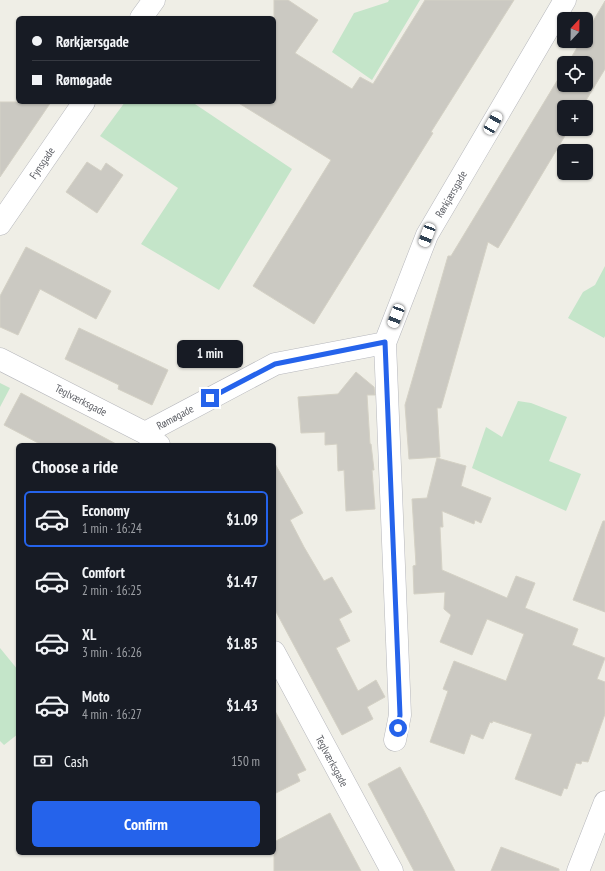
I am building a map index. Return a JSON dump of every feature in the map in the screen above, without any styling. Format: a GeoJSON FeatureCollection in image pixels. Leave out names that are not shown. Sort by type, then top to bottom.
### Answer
{"type":"FeatureCollection","features":[{"type":"Feature","properties":{"kind":"street"},"geometry":{"type":"LineString","coordinates":[[142,16],[154,0]]}},
{"type":"Feature","properties":{"kind":"street","name":"Rørkjærsgade"},"geometry":{"type":"LineString","coordinates":[[395,740],[400,715],[385,342],[427,235],[565,0]]}},
{"type":"Feature","properties":{"kind":"street","name":"Fynsgade"},"geometry":{"type":"LineString","coordinates":[[0,224],[83,104]]}},
{"type":"Feature","properties":{"kind":"street","name":"Rømøgade"},"geometry":{"type":"LineString","coordinates":[[152,439],[275,364],[385,342]]}},
{"type":"Feature","properties":{"kind":"street","name":"Teglværksgade"},"geometry":{"type":"LineString","coordinates":[[0,359],[152,439]]}},
{"type":"Feature","properties":{"kind":"street","name":"Teglværksgade"},"geometry":{"type":"LineString","coordinates":[[276,656],[392,871]]}},
{"type":"Feature","properties":{"kind":"street"},"geometry":{"type":"LineString","coordinates":[[578,871],[605,802]]}},
{"type":"Feature","properties":{"kind":"green space"},"geometry":{"type":"Polygon","coordinates":[[[389,0],[420,0],[372,80],[332,52],[354,13],[388,2],[389,0]]]}},
{"type":"Feature","properties":{"kind":"green space"},"geometry":{"type":"Polygon","coordinates":[[[124,104],[195,104],[292,169],[219,290],[141,244],[178,188],[100,136],[124,104]]]}},
{"type":"Feature","properties":{"kind":"green space"},"geometry":{"type":"Polygon","coordinates":[[[605,266],[604,338],[568,318],[583,292],[595,285],[605,266]]]}},
{"type":"Feature","properties":{"kind":"green space"},"geometry":{"type":"Polygon","coordinates":[[[0,383],[10,388],[0,407],[0,383]]]}},
{"type":"Feature","properties":{"kind":"green space"},"geometry":{"type":"Polygon","coordinates":[[[518,401],[531,403],[567,417],[549,461],[581,474],[566,511],[472,468],[486,427],[502,437],[518,401]]]}},
{"type":"Feature","properties":{"kind":"green space"},"geometry":{"type":"Polygon","coordinates":[[[0,648],[16,668],[16,736],[4,745],[0,741],[0,648]]]}},
{"type":"Feature","properties":{"kind":"building"},"geometry":{"type":"Polygon","coordinates":[[[274,0],[288,0],[318,20],[295,53],[352,89],[360,77],[373,84],[425,0],[514,0],[431,132],[433,133],[314,324],[253,286],[331,160],[240,104],[276,104],[276,16],[274,16],[274,0]]]}},
{"type":"Feature","properties":{"kind":"building"},"geometry":{"type":"Polygon","coordinates":[[[605,1],[605,69],[593,89],[593,56],[572,56],[577,48],[593,48],[593,21],[605,1]]]}},
{"type":"Feature","properties":{"kind":"building"},"geometry":{"type":"Polygon","coordinates":[[[557,81],[557,92],[591,92],[586,100],[557,100],[557,136],[565,136],[560,144],[557,144],[557,149],[498,248],[488,242],[441,408],[437,408],[440,457],[409,459],[405,405],[448,256],[451,256],[557,81]]]}},
{"type":"Feature","properties":{"kind":"building"},"geometry":{"type":"Polygon","coordinates":[[[0,102],[16,102],[16,104],[50,104],[0,177],[0,102]]]}},
{"type":"Feature","properties":{"kind":"building"},"geometry":{"type":"Polygon","coordinates":[[[87,162],[101,171],[106,163],[123,175],[97,213],[66,192],[87,162]]]}},
{"type":"Feature","properties":{"kind":"building"},"geometry":{"type":"Polygon","coordinates":[[[26,247],[111,291],[96,319],[40,289],[18,335],[0,327],[0,296],[26,247]]]}},
{"type":"Feature","properties":{"kind":"building"},"geometry":{"type":"Polygon","coordinates":[[[79,328],[168,370],[152,405],[118,389],[119,385],[65,359],[79,328]]]}},
{"type":"Feature","properties":{"kind":"building"},"geometry":{"type":"Polygon","coordinates":[[[356,372],[374,387],[375,395],[367,395],[370,444],[374,470],[372,470],[375,509],[346,511],[344,470],[338,471],[337,444],[325,445],[325,432],[301,433],[298,397],[338,394],[356,372]]]}},
{"type":"Feature","properties":{"kind":"building"},"geometry":{"type":"Polygon","coordinates":[[[21,393],[114,443],[38,443],[4,425],[21,393]]]}},
{"type":"Feature","properties":{"kind":"building"},"geometry":{"type":"Polygon","coordinates":[[[437,458],[466,466],[461,486],[491,498],[481,523],[475,520],[474,524],[442,511],[443,527],[440,527],[442,570],[507,598],[516,576],[535,583],[525,608],[578,629],[572,645],[605,658],[597,679],[605,682],[605,714],[588,762],[582,761],[581,764],[576,763],[567,789],[564,788],[561,796],[515,779],[532,734],[493,721],[492,723],[490,722],[483,739],[471,734],[464,754],[430,742],[448,691],[443,689],[454,661],[506,681],[524,634],[487,619],[472,655],[440,642],[451,615],[444,609],[445,592],[414,594],[413,566],[416,565],[412,499],[427,498],[437,458]]]}},
{"type":"Feature","properties":{"kind":"building"},"geometry":{"type":"Polygon","coordinates":[[[276,466],[303,513],[290,520],[304,547],[324,581],[332,577],[352,612],[339,619],[350,641],[336,648],[358,691],[376,680],[385,697],[367,707],[373,719],[342,735],[276,612],[276,466]]]}},
{"type":"Feature","properties":{"kind":"building"},"geometry":{"type":"Polygon","coordinates":[[[603,521],[605,521],[605,612],[573,600],[603,521]]]}},
{"type":"Feature","properties":{"kind":"building"},"geometry":{"type":"Polygon","coordinates":[[[276,713],[306,770],[297,774],[300,781],[276,793],[276,713]]]}},
{"type":"Feature","properties":{"kind":"building"},"geometry":{"type":"Polygon","coordinates":[[[400,767],[455,871],[414,871],[368,784],[400,767]]]}},
{"type":"Feature","properties":{"kind":"building"},"geometry":{"type":"Polygon","coordinates":[[[330,813],[361,871],[274,871],[276,841],[330,813]]]}},
{"type":"Feature","properties":{"kind":"building"},"geometry":{"type":"Polygon","coordinates":[[[501,847],[559,869],[559,871],[491,871],[501,847]]]}},
{"type":"Feature","properties":{"kind":"route"},"geometry":{"type":"LineString","coordinates":[[210,398],[275,364],[385,342],[400,715],[398,728]]}}]}
